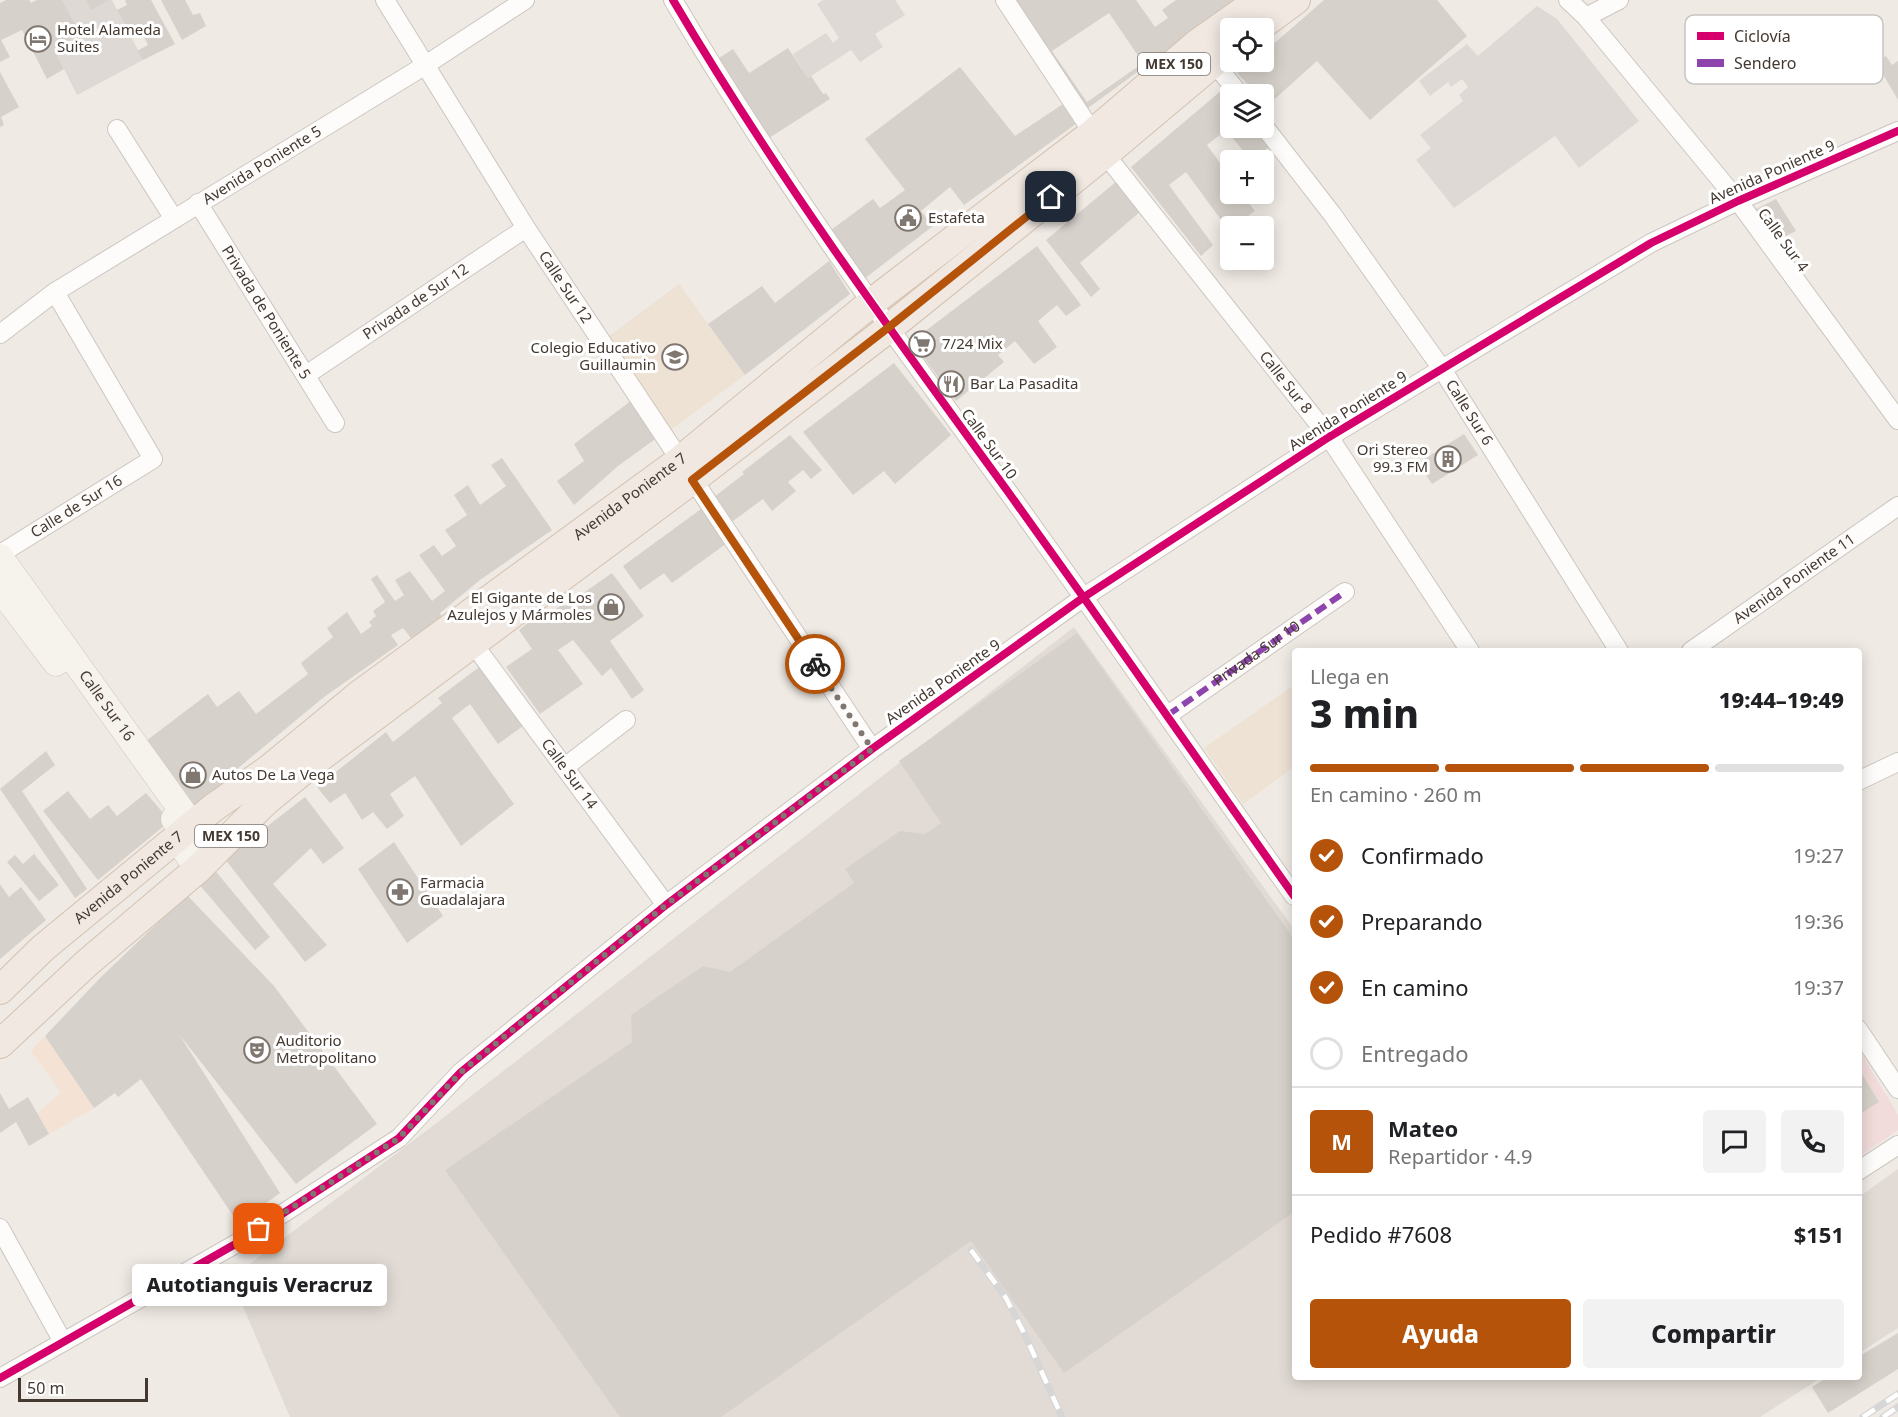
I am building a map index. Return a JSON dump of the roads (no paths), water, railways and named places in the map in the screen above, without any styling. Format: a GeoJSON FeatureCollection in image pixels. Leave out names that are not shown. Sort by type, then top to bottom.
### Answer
{"type":"FeatureCollection","features":[{"type":"Feature","properties":{"kind":"main road","name":"Avenida Poniente 7"},"geometry":{"type":"LineString","coordinates":[[195,846],[213,808],[279,762],[360,694],[685,471],[889,327],[1099,143],[1214,51],[1259,0]]}},
{"type":"Feature","properties":{"kind":"main road"},"geometry":{"type":"LineString","coordinates":[[1272,18],[1296,0]]}},
{"type":"Feature","properties":{"kind":"main road","name":"Avenida Poniente 7"},"geometry":{"type":"LineString","coordinates":[[0,990],[43,948],[195,846],[266,802],[315,761],[472,642],[685,471],[871,303],[1099,143]]}},
{"type":"Feature","properties":{"kind":"main road","name":"Calle Sur 16"},"geometry":{"type":"LineString","coordinates":[[0,555],[195,846]]}},
{"type":"Feature","properties":{"kind":"main road","name":"Calle Sur 16"},"geometry":{"type":"LineString","coordinates":[[0,589],[195,846]]}},
{"type":"Feature","properties":{"kind":"main road"},"geometry":{"type":"LineString","coordinates":[[0,1044],[87,963],[97,939],[195,846]]}},
{"type":"Feature","properties":{"kind":"street","name":"Calle Sur 12"},"geometry":{"type":"LineString","coordinates":[[385,0],[526,228],[685,471],[872,749]]}},
{"type":"Feature","properties":{"kind":"street","name":"Avenida Poniente 5"},"geometry":{"type":"LineString","coordinates":[[0,334],[55,292],[424,66],[525,0]]}},
{"type":"Feature","properties":{"kind":"street","name":"Calle Sur 10"},"geometry":{"type":"LineString","coordinates":[[673,0],[708,60],[871,303],[1084,597],[1292,894]]}},
{"type":"Feature","properties":{"kind":"street","name":"Calle Sur 8"},"geometry":{"type":"LineString","coordinates":[[1005,0],[1099,143],[1329,437],[1468,648]]}},
{"type":"Feature","properties":{"kind":"street","name":"Calle Sur 4"},"geometry":{"type":"LineString","coordinates":[[1568,0],[1586,17],[1738,201],[1898,420]]}},
{"type":"Feature","properties":{"kind":"street"},"geometry":{"type":"LineString","coordinates":[[1586,17],[1618,0]]}},
{"type":"Feature","properties":{"kind":"street"},"geometry":{"type":"LineString","coordinates":[[1214,51],[1233,84]]}},
{"type":"Feature","properties":{"kind":"street"},"geometry":{"type":"LineString","coordinates":[[117,129],[174,219]]}},
{"type":"Feature","properties":{"kind":"street","name":"Avenida Poniente 9"},"geometry":{"type":"LineString","coordinates":[[0,1378],[239,1242],[399,1138],[461,1072],[666,905],[872,749],[1084,597],[1329,437],[1651,243],[1738,201],[1898,131]]}},
{"type":"Feature","properties":{"kind":"street","name":"Calle Sur 6"},"geometry":{"type":"LineString","coordinates":[[1273,138],[1332,214],[1442,369],[1617,648]]}},
{"type":"Feature","properties":{"kind":"street","name":"Privada de Poniente 5"},"geometry":{"type":"LineString","coordinates":[[198,203],[335,423]]}},
{"type":"Feature","properties":{"kind":"street","name":"Privada de Sur 12"},"geometry":{"type":"LineString","coordinates":[[306,375],[526,228]]}},
{"type":"Feature","properties":{"kind":"street","name":"Calle de Sur 16"},"geometry":{"type":"LineString","coordinates":[[0,555],[153,459],[55,292]]}},
{"type":"Feature","properties":{"kind":"street","name":"Avenida Poniente 11"},"geometry":{"type":"LineString","coordinates":[[1695,648],[1898,506]]}},
{"type":"Feature","properties":{"kind":"street","name":"Privada Sur 10"},"geometry":{"type":"LineString","coordinates":[[1168,715],[1345,592]]}},
{"type":"Feature","properties":{"kind":"street","name":"Calle Sur 14"},"geometry":{"type":"LineString","coordinates":[[472,642],[666,905]]}},
{"type":"Feature","properties":{"kind":"street"},"geometry":{"type":"LineString","coordinates":[[565,767],[627,720]]}},
{"type":"Feature","properties":{"kind":"street"},"geometry":{"type":"LineString","coordinates":[[1862,779],[1897,765]]}},
{"type":"Feature","properties":{"kind":"street"},"geometry":{"type":"LineString","coordinates":[[1862,1035],[1898,1089]]}},
{"type":"Feature","properties":{"kind":"street"},"geometry":{"type":"LineString","coordinates":[[1862,1168],[1898,1145]]}},
{"type":"Feature","properties":{"kind":"street"},"geometry":{"type":"LineString","coordinates":[[0,1228],[63,1342]]}},
{"type":"Feature","properties":{"kind":"railway"},"geometry":{"type":"LineString","coordinates":[[971,1250],[1006,1298],[1062,1417]]}},
{"type":"Feature","properties":{"kind":"railway"},"geometry":{"type":"LineString","coordinates":[[1863,1417],[1898,1394]]}},
{"type":"Feature","properties":{"kind":"railway"},"geometry":{"type":"LineString","coordinates":[[1883,1417],[1898,1407]]}},
{"type":"Feature","properties":{"kind":"place","name":"Hotel Alameda Suites"},"geometry":{"type":"Point","coordinates":[38,39]}},
{"type":"Feature","properties":{"kind":"place","name":"Estafeta"},"geometry":{"type":"Point","coordinates":[908,218]}},
{"type":"Feature","properties":{"kind":"place","name":"7/24 Mix"},"geometry":{"type":"Point","coordinates":[922,344]}},
{"type":"Feature","properties":{"kind":"place","name":"Colegio Educativo Guillaumin"},"geometry":{"type":"Point","coordinates":[675,357]}},
{"type":"Feature","properties":{"kind":"place","name":"Bar La Pasadita"},"geometry":{"type":"Point","coordinates":[951,384]}},
{"type":"Feature","properties":{"kind":"place","name":"Ori Stereo 99.3 FM"},"geometry":{"type":"Point","coordinates":[1448,459]}},
{"type":"Feature","properties":{"kind":"place","name":"El Gigante de Los Azulejos y Mármoles"},"geometry":{"type":"Point","coordinates":[611,607]}},
{"type":"Feature","properties":{"kind":"place","name":"Autos De La Vega"},"geometry":{"type":"Point","coordinates":[193,775]}},
{"type":"Feature","properties":{"kind":"place","name":"Farmacia Guadalajara"},"geometry":{"type":"Point","coordinates":[400,892]}},
{"type":"Feature","properties":{"kind":"place","name":"Auditorio Metropolitano"},"geometry":{"type":"Point","coordinates":[257,1050]}},
{"type":"Feature","properties":{"kind":"place","name":"Autotianguis Veracruz"},"geometry":{"type":"Point","coordinates":[259,1229]}}]}
